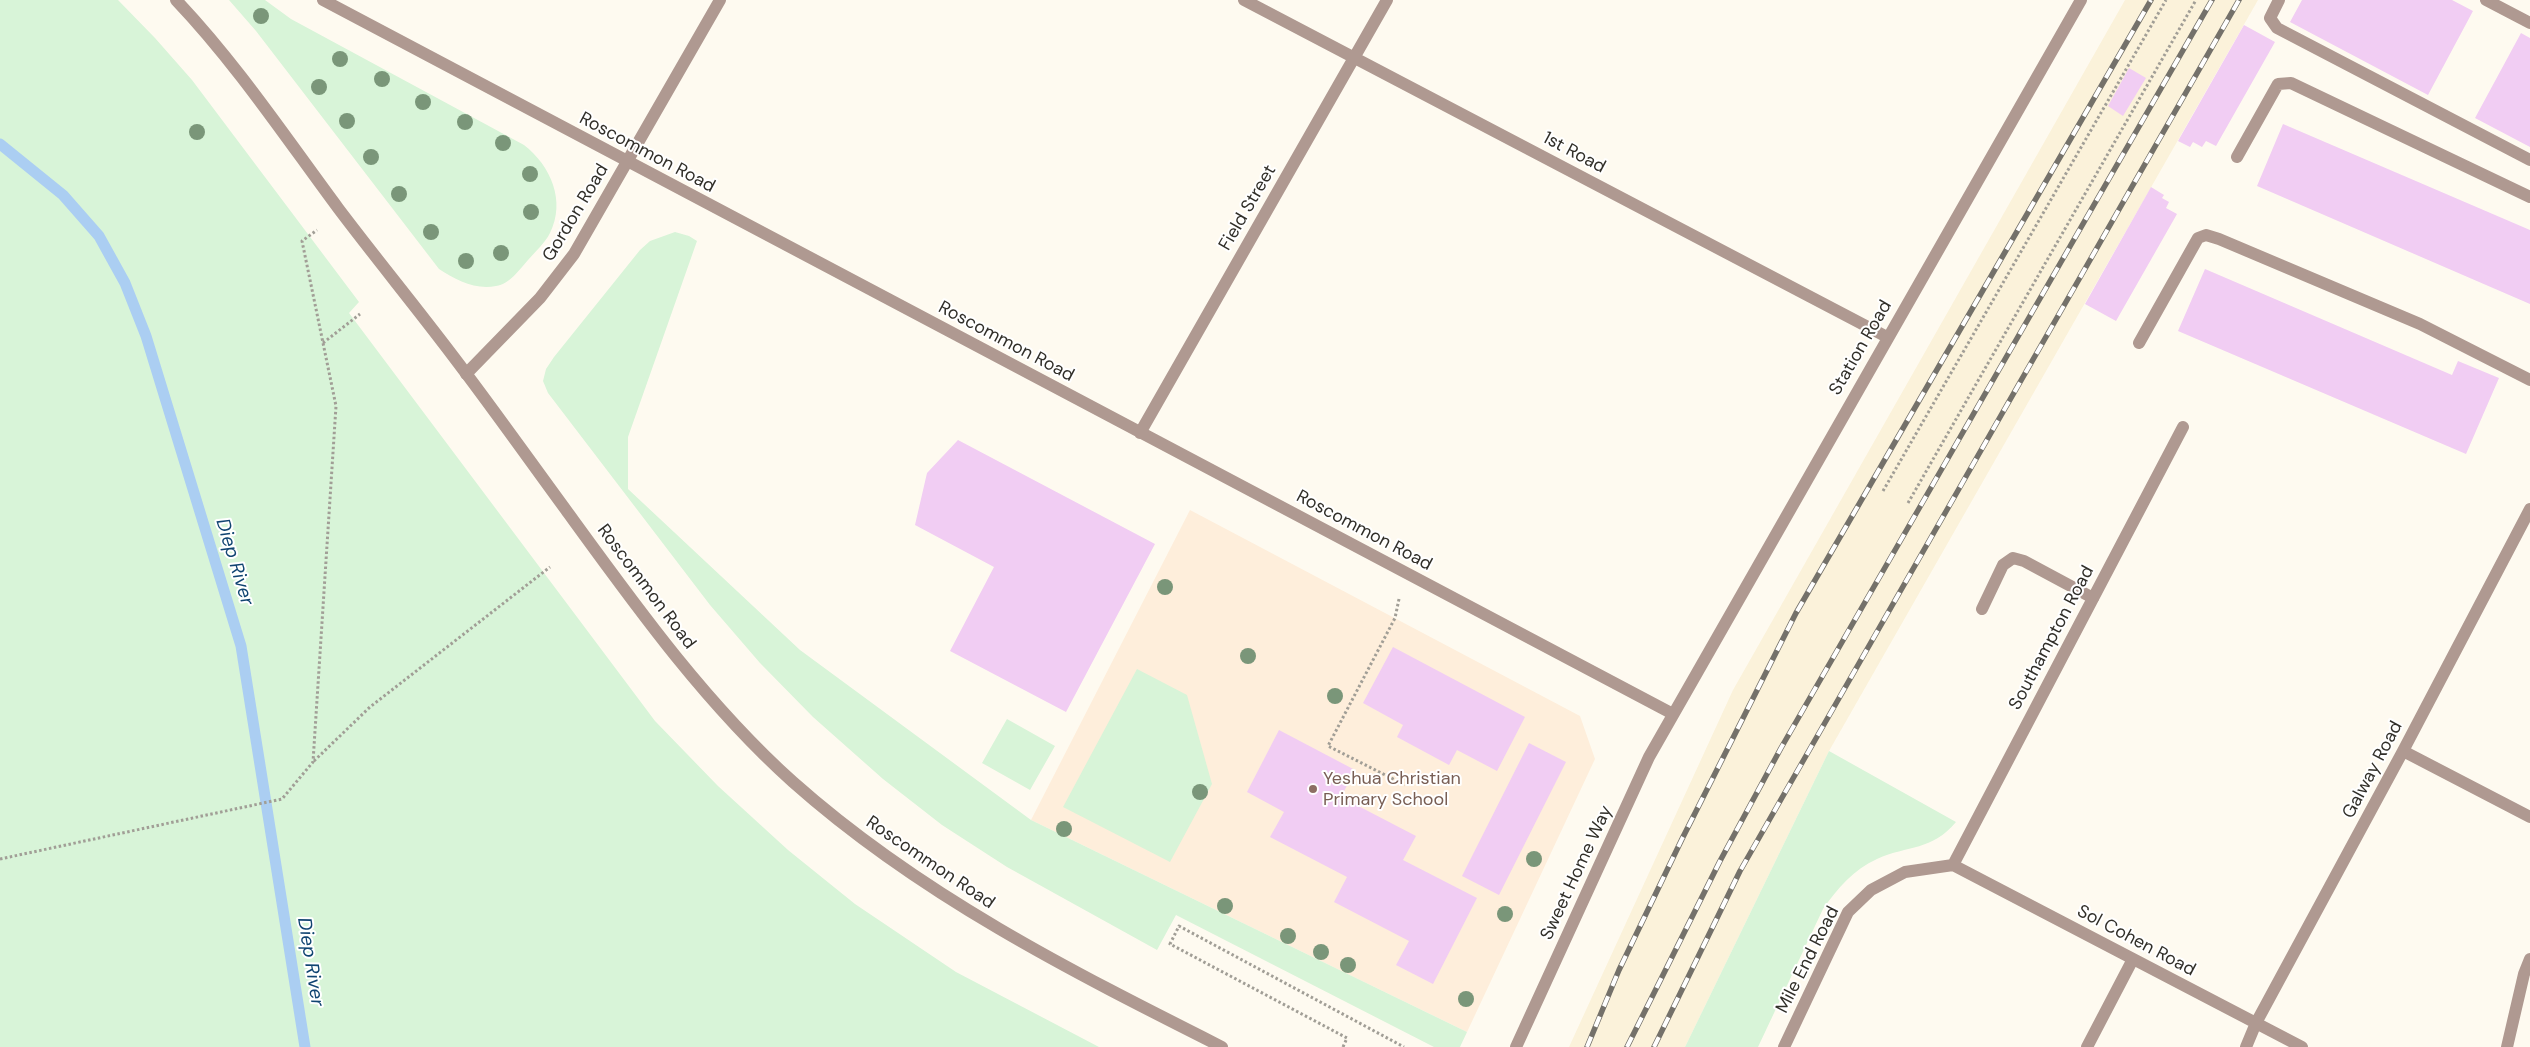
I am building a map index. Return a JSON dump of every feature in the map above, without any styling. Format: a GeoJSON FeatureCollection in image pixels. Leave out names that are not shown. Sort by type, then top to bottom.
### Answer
{"type":"FeatureCollection","features":[{"type":"Feature","properties":{"kind":"street","name":"Roscommon Road"},"geometry":{"type":"LineString","coordinates":[[176,0],[230,64],[466,374],[620,585],[679,660],[735,726],[792,781],[857,836],[937,892],[1026,946],[1222,1047]]}},
{"type":"Feature","properties":{"kind":"street","name":"Roscommon Road"},"geometry":{"type":"LineString","coordinates":[[323,0],[627,163],[1673,714]]}},
{"type":"Feature","properties":{"kind":"street","name":"Gordon Road"},"geometry":{"type":"LineString","coordinates":[[466,374],[540,298],[557,277],[593,222],[720,0]]}},
{"type":"Feature","properties":{"kind":"street","name":"1st Road"},"geometry":{"type":"LineString","coordinates":[[1244,0],[1887,336]]}},
{"type":"Feature","properties":{"kind":"street","name":"Field Street"},"geometry":{"type":"LineString","coordinates":[[1140,433],[1387,0]]}},
{"type":"Feature","properties":{"kind":"street","name":"Station Road"},"geometry":{"type":"LineString","coordinates":[[1673,714],[1887,336],[2081,0]]}},
{"type":"Feature","properties":{"kind":"street"},"geometry":{"type":"LineString","coordinates":[[2279,0],[2270,18],[2277,28],[2530,160]]}},
{"type":"Feature","properties":{"kind":"street"},"geometry":{"type":"LineString","coordinates":[[2486,0],[2530,23]]}},
{"type":"Feature","properties":{"kind":"street"},"geometry":{"type":"LineString","coordinates":[[2237,157],[2278,84],[2291,83],[2530,197]]}},
{"type":"Feature","properties":{"kind":"street"},"geometry":{"type":"LineString","coordinates":[[2139,343],[2198,238],[2206,235],[2420,324],[2530,380]]}},
{"type":"Feature","properties":{"kind":"street","name":"Southampton Road"},"geometry":{"type":"LineString","coordinates":[[1953,865],[2183,427]]}},
{"type":"Feature","properties":{"kind":"street","name":"Galway Road"},"geometry":{"type":"LineString","coordinates":[[2246,1047],[2256,1023],[2527,524],[2530,509]]}},
{"type":"Feature","properties":{"kind":"street"},"geometry":{"type":"LineString","coordinates":[[1982,609],[2003,565],[2013,558],[2024,561],[2093,598]]}},
{"type":"Feature","properties":{"kind":"street","name":"Sweet Home Way"},"geometry":{"type":"LineString","coordinates":[[1516,1047],[1649,757],[1673,714]]}},
{"type":"Feature","properties":{"kind":"street"},"geometry":{"type":"LineString","coordinates":[[2404,751],[2530,817]]}},
{"type":"Feature","properties":{"kind":"street","name":"Sol Cohen Road"},"geometry":{"type":"LineString","coordinates":[[1953,865],[2302,1047]]}},
{"type":"Feature","properties":{"kind":"street","name":"Mile End Road"},"geometry":{"type":"LineString","coordinates":[[1784,1047],[1848,912],[1871,890],[1905,872],[1953,865]]}},
{"type":"Feature","properties":{"kind":"street"},"geometry":{"type":"LineString","coordinates":[[2087,1047],[2133,959]]}},
{"type":"Feature","properties":{"kind":"street"},"geometry":{"type":"LineString","coordinates":[[2507,1047],[2524,974],[2530,959]]}},
{"type":"Feature","properties":{"kind":"path"},"geometry":{"type":"LineString","coordinates":[[1883,491],[2166,0]]}},
{"type":"Feature","properties":{"kind":"path"},"geometry":{"type":"LineString","coordinates":[[1908,503],[2196,0]]}},
{"type":"Feature","properties":{"kind":"path"},"geometry":{"type":"LineString","coordinates":[[313,762],[336,406],[302,241],[317,230]]}},
{"type":"Feature","properties":{"kind":"path"},"geometry":{"type":"LineString","coordinates":[[323,343],[360,314]]}},
{"type":"Feature","properties":{"kind":"path"},"geometry":{"type":"LineString","coordinates":[[0,859],[282,799],[313,762],[370,707],[550,567]]}},
{"type":"Feature","properties":{"kind":"path"},"geometry":{"type":"LineString","coordinates":[[1405,785],[1328,746],[1395,618],[1399,598],[1410,574]]}},
{"type":"Feature","properties":{"kind":"path"},"geometry":{"type":"LineString","coordinates":[[1343,1047],[1347,1038],[1170,944],[1180,926],[1404,1047]]}},
{"type":"Feature","properties":{"kind":"shaded area"},"geometry":{"type":"Polygon","coordinates":[[[2125,0],[2258,0],[1829,751],[1685,1047],[1569,1047],[1733,690],[2125,0]]]}},
{"type":"Feature","properties":{"kind":"shaded area","name":"Yeshua Christian Primary School"},"geometry":{"type":"Polygon","coordinates":[[[1190,510],[1580,716],[1595,759],[1467,1032],[1031,820],[1190,510]]]}},
{"type":"Feature","properties":{"kind":"green space"},"geometry":{"type":"Polygon","coordinates":[[[0,0],[118,0],[192,80],[359,302],[349,313],[655,721],[718,786],[788,850],[855,904],[956,972],[1099,1047],[0,1047],[0,0]]]}},
{"type":"Feature","properties":{"kind":"green space"},"geometry":{"type":"Polygon","coordinates":[[[229,0],[265,0],[291,19],[524,145],[542,163],[553,185],[556,197],[555,221],[545,240],[514,276],[501,285],[481,287],[473,285],[452,277],[439,269],[256,31],[229,0]]]}},
{"type":"Feature","properties":{"kind":"green space"},"geometry":{"type":"Polygon","coordinates":[[[675,232],[689,236],[697,241],[628,437],[628,489],[800,650],[1031,820],[1467,1032],[1460,1047],[1434,1047],[1176,915],[1157,950],[1007,867],[942,825],[883,779],[813,717],[760,663],[710,605],[548,393],[543,381],[546,369],[554,357],[640,250],[650,241],[675,232]]]}},
{"type":"Feature","properties":{"kind":"green space"},"geometry":{"type":"Polygon","coordinates":[[[1137,669],[1187,695],[1212,784],[1170,862],[1063,807],[1137,669]]]}},
{"type":"Feature","properties":{"kind":"green space"},"geometry":{"type":"Polygon","coordinates":[[[1007,719],[1055,746],[1030,790],[982,763],[1007,719]]]}},
{"type":"Feature","properties":{"kind":"green space"},"geometry":{"type":"Polygon","coordinates":[[[1829,751],[1956,822],[1938,838],[1929,843],[1888,855],[1869,863],[1853,874],[1840,887],[1823,909],[1758,1047],[1685,1047],[1829,751]]]}},
{"type":"Feature","properties":{"kind":"building"},"geometry":{"type":"Polygon","coordinates":[[[2302,0],[2452,0],[2473,11],[2428,95],[2290,22],[2302,0]]]}},
{"type":"Feature","properties":{"kind":"building"},"geometry":{"type":"Polygon","coordinates":[[[2244,25],[2275,42],[2216,146],[2206,141],[2202,147],[2193,142],[2190,147],[2178,141],[2244,25]]]}},
{"type":"Feature","properties":{"kind":"building"},"geometry":{"type":"Polygon","coordinates":[[[2521,33],[2530,38],[2530,147],[2475,118],[2521,33]]]}},
{"type":"Feature","properties":{"kind":"building"},"geometry":{"type":"Polygon","coordinates":[[[2129,68],[2146,78],[2123,116],[2108,106],[2129,68]]]}},
{"type":"Feature","properties":{"kind":"building"},"geometry":{"type":"Polygon","coordinates":[[[2283,124],[2530,230],[2530,304],[2257,186],[2283,124]]]}},
{"type":"Feature","properties":{"kind":"building"},"geometry":{"type":"Polygon","coordinates":[[[2151,187],[2164,195],[2162,198],[2169,202],[2166,208],[2177,214],[2116,321],[2085,304],[2151,187]]]}},
{"type":"Feature","properties":{"kind":"building"},"geometry":{"type":"Polygon","coordinates":[[[2205,269],[2452,375],[2458,361],[2499,378],[2466,454],[2178,331],[2205,269]]]}},
{"type":"Feature","properties":{"kind":"building"},"geometry":{"type":"Polygon","coordinates":[[[958,440],[1155,544],[1066,712],[950,651],[994,567],[915,525],[927,473],[958,440]]]}},
{"type":"Feature","properties":{"kind":"building"},"geometry":{"type":"Polygon","coordinates":[[[1393,647],[1525,717],[1497,771],[1457,750],[1449,765],[1397,737],[1403,725],[1363,703],[1393,647]]]}},
{"type":"Feature","properties":{"kind":"building"},"geometry":{"type":"Polygon","coordinates":[[[1279,730],[1355,770],[1341,797],[1416,836],[1403,860],[1477,898],[1433,984],[1396,965],[1409,941],[1334,902],[1347,877],[1270,837],[1284,812],[1247,792],[1279,730]]]}},
{"type":"Feature","properties":{"kind":"building"},"geometry":{"type":"Polygon","coordinates":[[[1529,743],[1566,762],[1499,895],[1462,876],[1529,743]]]}},
{"type":"Feature","properties":{"kind":"waterway","name":"Diep River"},"geometry":{"type":"LineString","coordinates":[[0,144],[63,195],[99,236],[125,283],[146,336],[241,646],[305,1047]]}},
{"type":"Feature","properties":{"kind":"railway"},"geometry":{"type":"LineString","coordinates":[[1587,1047],[1619,970],[1682,839],[1796,613],[2151,0]]}},
{"type":"Feature","properties":{"kind":"railway"},"geometry":{"type":"LineString","coordinates":[[1627,1047],[1720,861],[1781,748],[2212,0]]}},
{"type":"Feature","properties":{"kind":"railway"},"geometry":{"type":"LineString","coordinates":[[1654,1047],[1740,871],[2239,0]]}},
{"type":"Feature","properties":{"kind":"place","name":"Yeshua Christian Primary School"},"geometry":{"type":"Point","coordinates":[1313,789]}}]}
